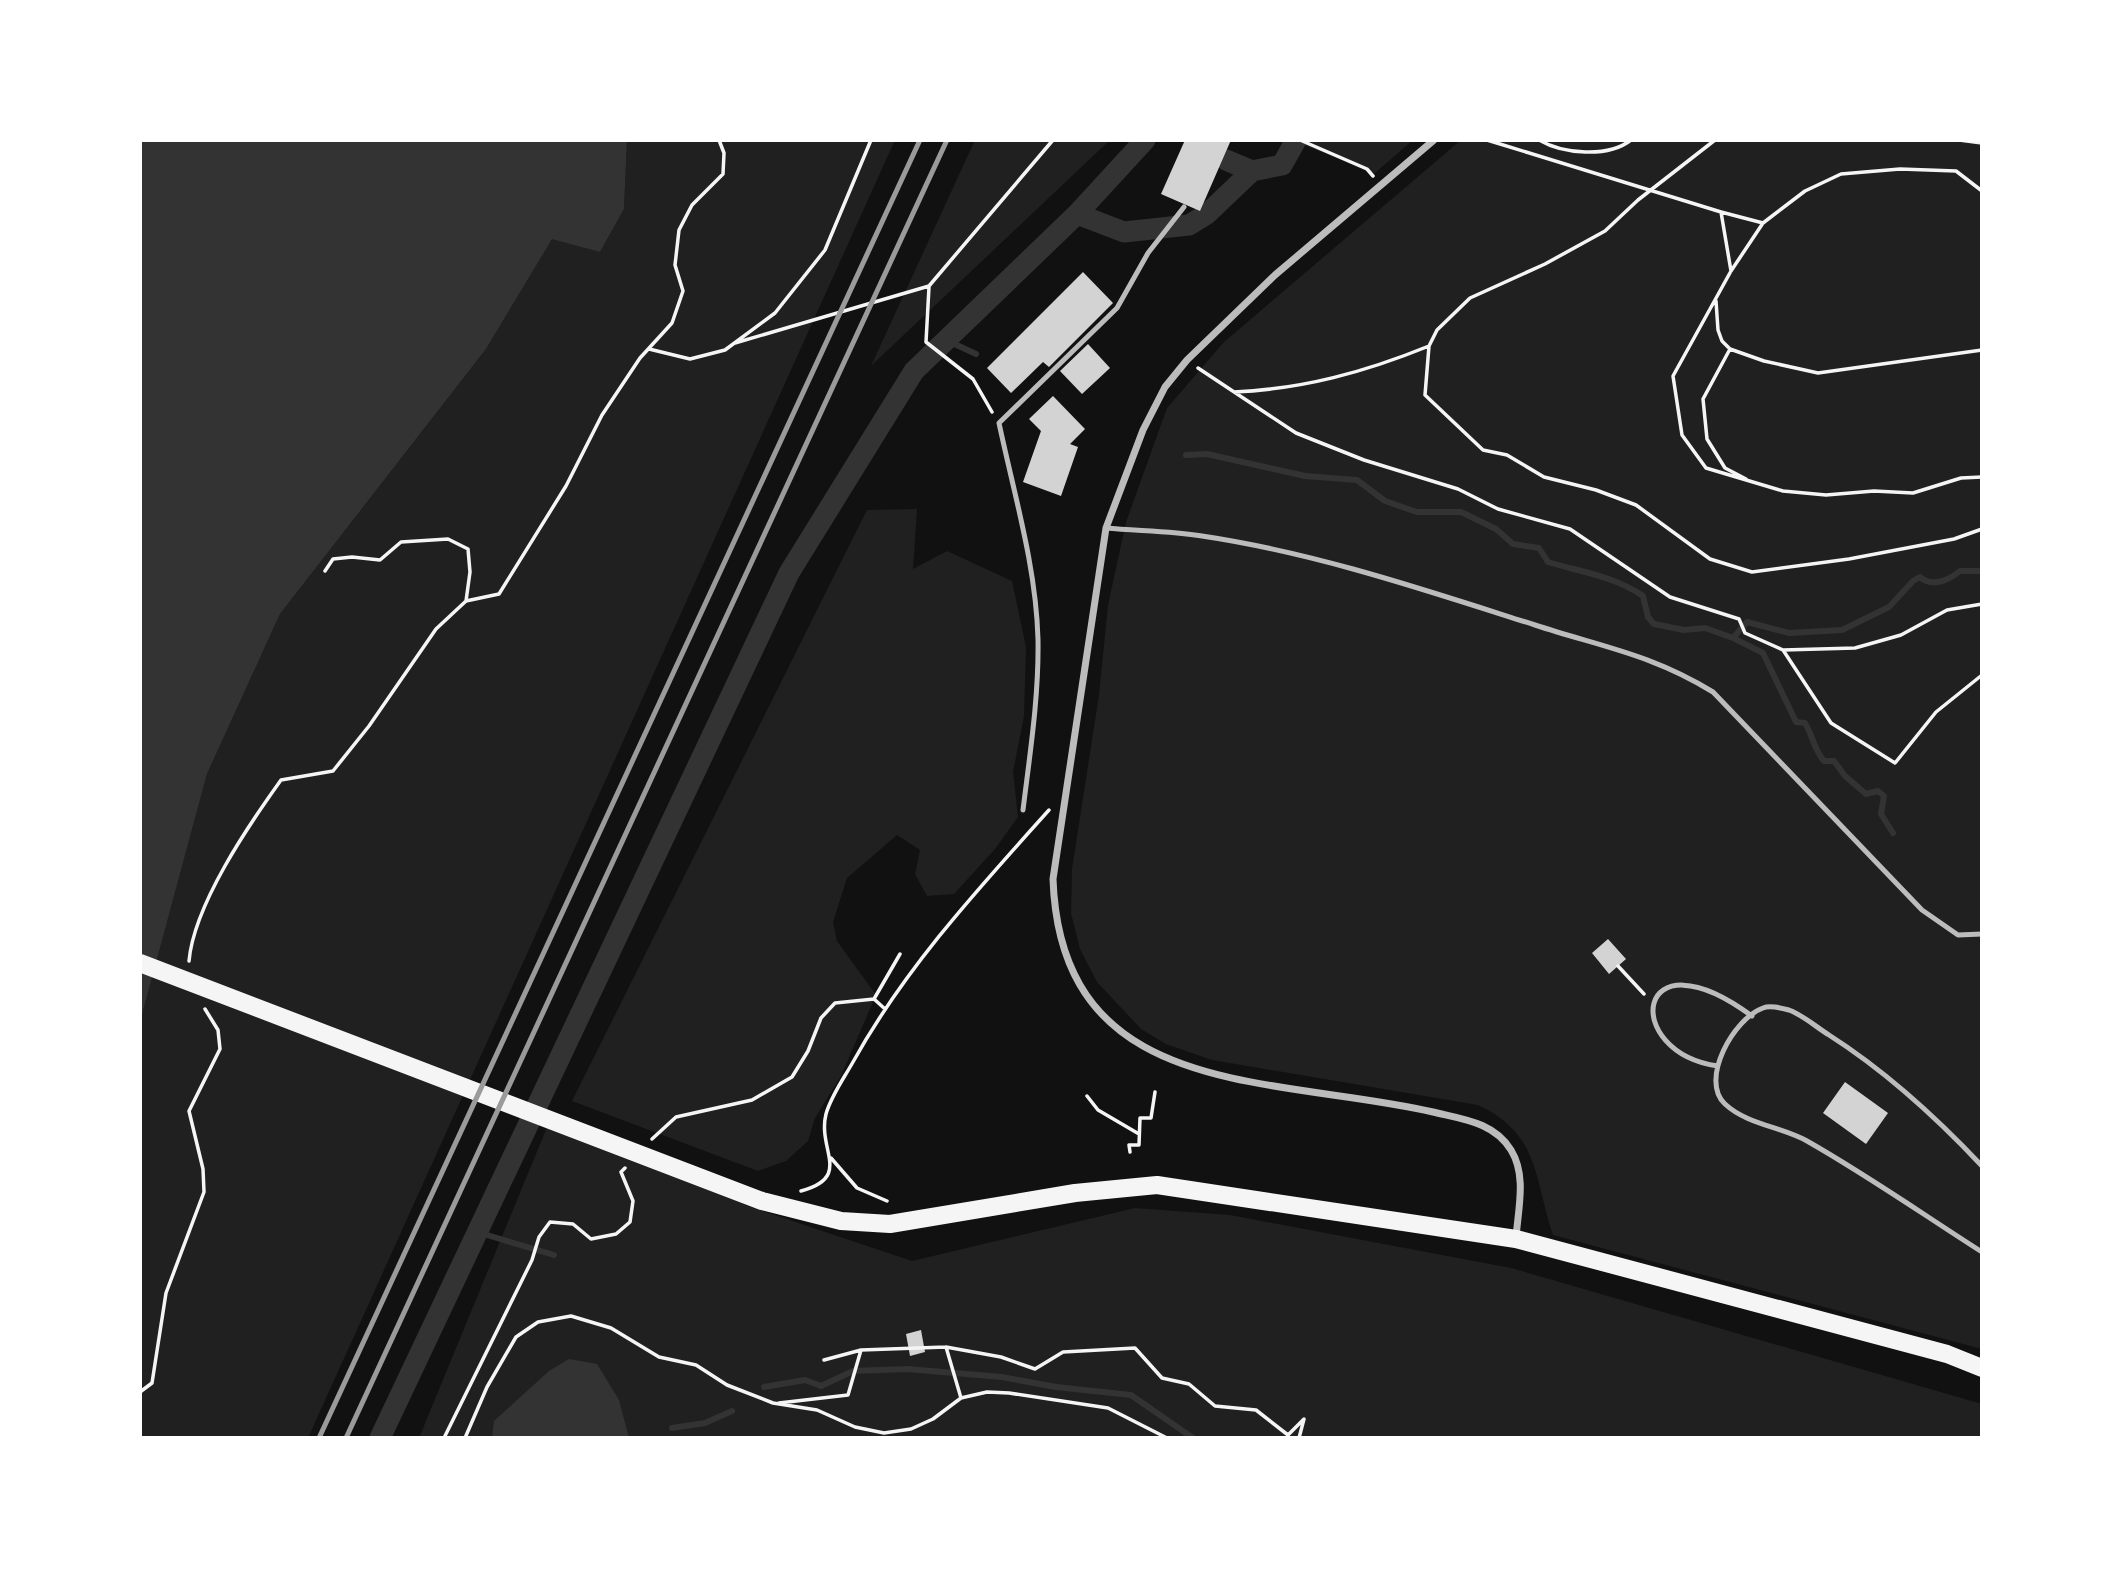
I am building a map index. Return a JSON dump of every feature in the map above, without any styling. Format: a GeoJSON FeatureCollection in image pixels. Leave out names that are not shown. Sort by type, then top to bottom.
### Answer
{"type":"FeatureCollection","features":[{"type":"Feature","properties":{"kind":"main road"},"geometry":{"type":"LineString","coordinates":[[140,962],[762,1202],[841,1221],[890,1224],[919,1221],[1075,1193],[1157,1185],[1516,1238],[1947,1354],[1982,1368]]}},
{"type":"Feature","properties":{"kind":"street"},"geometry":{"type":"LineString","coordinates":[[1434,140],[1275,275],[1187,360],[1165,387],[1143,430],[1106,528],[1053,879],[1059,933],[1085,994],[1118,1031],[1170,1062],[1202,1071],[1414,1108],[1483,1124],[1500,1135],[1519,1168],[1521,1189],[1516,1238]]}},
{"type":"Feature","properties":{"kind":"lane"},"geometry":{"type":"LineString","coordinates":[[1023,810],[1036,701],[1038,638],[1032,571],[999,423],[1117,308],[1148,253],[1184,208]]}},
{"type":"Feature","properties":{"kind":"lane"},"geometry":{"type":"LineString","coordinates":[[1106,528],[1199,535],[1285,551],[1368,572],[1560,634],[1622,649],[1677,670],[1713,692],[1922,910],[1958,935],[1982,934]]}},
{"type":"Feature","properties":{"kind":"lane"},"geometry":{"type":"LineString","coordinates":[[1718,1066],[1702,1063],[1675,1049],[1657,1026],[1651,1010],[1654,996],[1665,988],[1691,986],[1722,995],[1752,1016]]}},
{"type":"Feature","properties":{"kind":"lane"},"geometry":{"type":"LineString","coordinates":[[1982,1166],[1936,1117],[1868,1060],[1791,1011],[1776,1007],[1762,1008],[1735,1030],[1719,1056],[1716,1091],[1724,1103],[1735,1112],[1805,1140],[1982,1252]]}},
{"type":"Feature","properties":{"kind":"path"},"geometry":{"type":"LineString","coordinates":[[188,972],[190,950],[210,895],[252,820],[281,780],[333,771],[369,726],[436,629],[466,601],[499,594],[566,486],[602,415],[648,349],[672,323],[683,291],[675,265],[679,229],[692,205],[723,174],[724,153],[719,140]]}},
{"type":"Feature","properties":{"kind":"path"},"geometry":{"type":"LineString","coordinates":[[648,349],[658,354],[690,359],[725,350],[775,313],[825,250],[871,140]]}},
{"type":"Feature","properties":{"kind":"path"},"geometry":{"type":"LineString","coordinates":[[735,343],[929,286],[1053,140]]}},
{"type":"Feature","properties":{"kind":"path"},"geometry":{"type":"LineString","coordinates":[[1300,140],[1367,169]]}},
{"type":"Feature","properties":{"kind":"path"},"geometry":{"type":"LineString","coordinates":[[1487,140],[1649,191],[1763,223]]}},
{"type":"Feature","properties":{"kind":"path"},"geometry":{"type":"LineString","coordinates":[[1539,140],[1591,153],[1622,147],[1631,140]]}},
{"type":"Feature","properties":{"kind":"path"},"geometry":{"type":"LineString","coordinates":[[1716,140],[1649,191],[1605,231],[1545,264],[1470,298],[1437,330],[1429,346],[1425,395],[1483,450],[1507,456],[1544,477],[1596,490],[1636,505],[1710,559],[1752,572],[1954,539],[1982,529]]}},
{"type":"Feature","properties":{"kind":"path"},"geometry":{"type":"LineString","coordinates":[[1959,140],[1982,143]]}},
{"type":"Feature","properties":{"kind":"path"},"geometry":{"type":"LineString","coordinates":[[1982,191],[1956,171],[1900,169],[1841,174],[1805,191],[1763,223],[1731,271],[1673,376],[1682,435],[1706,468],[1783,491],[1826,495],[1874,491],[1913,493],[1961,478],[1982,477]]}},
{"type":"Feature","properties":{"kind":"path"},"geometry":{"type":"LineString","coordinates":[[1721,212],[1731,271]]}},
{"type":"Feature","properties":{"kind":"path"},"geometry":{"type":"LineString","coordinates":[[929,286],[926,342],[973,379],[999,423]]}},
{"type":"Feature","properties":{"kind":"path"},"geometry":{"type":"LineString","coordinates":[[1716,300],[1718,330],[1722,341],[1730,349],[1764,361],[1818,373],[1982,350]]}},
{"type":"Feature","properties":{"kind":"path"},"geometry":{"type":"LineString","coordinates":[[1232,393],[1275,390],[1315,383],[1372,369],[1429,346]]}},
{"type":"Feature","properties":{"kind":"path"},"geometry":{"type":"LineString","coordinates":[[1730,349],[1703,399],[1707,439],[1725,468],[1754,483]]}},
{"type":"Feature","properties":{"kind":"path"},"geometry":{"type":"LineString","coordinates":[[1187,360],[1232,393],[1296,433],[1364,460],[1458,489],[1498,509],[1570,529],[1670,597],[1739,619],[1745,633],[1783,650],[1855,648],[1901,635],[1947,610],[1982,604]]}},
{"type":"Feature","properties":{"kind":"path"},"geometry":{"type":"LineString","coordinates":[[324,571],[332,559],[352,557],[380,560],[401,542],[448,539],[468,549],[470,572],[466,601]]}},
{"type":"Feature","properties":{"kind":"path"},"geometry":{"type":"LineString","coordinates":[[1783,650],[1831,723],[1895,763],[1936,712],[1982,675]]}},
{"type":"Feature","properties":{"kind":"path"},"geometry":{"type":"LineString","coordinates":[[800,1191],[822,1184],[832,1167],[823,1135],[826,1114],[866,1038],[885,1009],[960,909],[1067,790]]}},
{"type":"Feature","properties":{"kind":"path"},"geometry":{"type":"LineString","coordinates":[[874,999],[900,954]]}},
{"type":"Feature","properties":{"kind":"path"},"geometry":{"type":"LineString","coordinates":[[1618,966],[1653,1003]]}},
{"type":"Feature","properties":{"kind":"path"},"geometry":{"type":"LineString","coordinates":[[644,1148],[676,1117],[752,1100],[792,1077],[808,1051],[821,1018],[835,1003],[874,999],[885,1009]]}},
{"type":"Feature","properties":{"kind":"path"},"geometry":{"type":"LineString","coordinates":[[140,1392],[152,1383],[166,1293],[204,1192],[203,1169],[189,1111],[220,1049],[218,1030],[200,1002]]}},
{"type":"Feature","properties":{"kind":"path"},"geometry":{"type":"LineString","coordinates":[[1130,1152],[1129,1145],[1139,1144],[1140,1118],[1151,1118],[1155,1092]]}},
{"type":"Feature","properties":{"kind":"path"},"geometry":{"type":"LineString","coordinates":[[1087,1096],[1098,1110],[1139,1134]]}},
{"type":"Feature","properties":{"kind":"path"},"geometry":{"type":"LineString","coordinates":[[828,1153],[841,1173],[857,1188],[887,1201]]}},
{"type":"Feature","properties":{"kind":"path"},"geometry":{"type":"LineString","coordinates":[[444,1438],[532,1260],[539,1237],[550,1222],[573,1224],[591,1239],[616,1234],[630,1223],[633,1201],[621,1172],[628,1164]]}},
{"type":"Feature","properties":{"kind":"path"},"geometry":{"type":"LineString","coordinates":[[465,1438],[507,1349],[526,1328],[550,1318],[571,1317],[611,1328],[659,1357],[696,1365],[727,1385],[773,1403],[817,1410],[855,1427],[884,1433],[922,1424],[961,1398],[987,1392],[1108,1408],[1167,1438]]}},
{"type":"Feature","properties":{"kind":"path"},"geometry":{"type":"LineString","coordinates":[[946,1348],[961,1398]]}},
{"type":"Feature","properties":{"kind":"path"},"geometry":{"type":"LineString","coordinates":[[824,1360],[862,1350],[946,1348],[1001,1357],[1035,1369],[1063,1352],[1135,1348],[1162,1378],[1189,1384],[1215,1406],[1256,1410],[1287,1435],[1304,1419],[1299,1438]]}},
{"type":"Feature","properties":{"kind":"path"},"geometry":{"type":"LineString","coordinates":[[773,1403],[848,1395],[862,1350]]}},
{"type":"Feature","properties":{"kind":"shaded area"},"geometry":{"type":"Polygon","coordinates":[[[140,140],[627,140],[624,209],[600,252],[552,239],[486,349],[280,614],[207,774],[140,1022],[140,140]]]}},
{"type":"Feature","properties":{"kind":"shaded area"},"geometry":{"type":"Polygon","coordinates":[[[627,140],[895,140],[308,1438],[140,1438],[140,1022],[207,774],[280,614],[486,349],[552,238],[600,252],[624,209],[627,140]]]}},
{"type":"Feature","properties":{"kind":"shaded area"},"geometry":{"type":"Polygon","coordinates":[[[975,140],[1110,140],[871,366],[975,140]]]}},
{"type":"Feature","properties":{"kind":"shaded area"},"geometry":{"type":"Polygon","coordinates":[[[1291,140],[1413,140],[1375,173],[1291,140]]]}},
{"type":"Feature","properties":{"kind":"shaded area"},"geometry":{"type":"Polygon","coordinates":[[[1461,140],[1982,140],[1982,1349],[1553,1235],[1532,1160],[1513,1130],[1498,1117],[1478,1105],[1212,1060],[1166,1044],[1141,1029],[1097,982],[1080,949],[1071,913],[1072,869],[1099,695],[1108,605],[1126,522],[1167,408],[1224,342],[1461,140]]]}},
{"type":"Feature","properties":{"kind":"shaded area"},"geometry":{"type":"Polygon","coordinates":[[[917,509],[913,569],[947,551],[1012,581],[1026,647],[1024,716],[1013,772],[1018,817],[995,849],[954,894],[927,896],[915,874],[920,850],[897,835],[847,878],[833,922],[837,941],[876,995],[841,1076],[815,1118],[808,1141],[786,1161],[758,1171],[572,1101],[867,510],[917,509]]]}},
{"type":"Feature","properties":{"kind":"shaded area"},"geometry":{"type":"Polygon","coordinates":[[[550,1120],[748,1206],[912,1261],[1135,1208],[1230,1215],[1511,1268],[1982,1404],[1982,1438],[419,1438],[550,1120]]]}},
{"type":"Feature","properties":{"kind":"shaded area"},"geometry":{"type":"Polygon","coordinates":[[[569,1359],[597,1364],[619,1400],[629,1438],[492,1438],[494,1421],[549,1371],[569,1359]]]}},
{"type":"Feature","properties":{"kind":"building"},"geometry":{"type":"Polygon","coordinates":[[[1185,140],[1231,140],[1200,211],[1161,194],[1185,140]]]}},
{"type":"Feature","properties":{"kind":"building"},"geometry":{"type":"Polygon","coordinates":[[[1083,272],[1113,303],[1049,367],[1043,362],[1011,393],[987,368],[1083,272]]]}},
{"type":"Feature","properties":{"kind":"building"},"geometry":{"type":"Polygon","coordinates":[[[1088,344],[1110,368],[1082,394],[1060,371],[1088,344]]]}},
{"type":"Feature","properties":{"kind":"building"},"geometry":{"type":"Polygon","coordinates":[[[1053,396],[1085,429],[1070,444],[1078,447],[1061,496],[1023,482],[1041,431],[1029,419],[1053,396]]]}},
{"type":"Feature","properties":{"kind":"building"},"geometry":{"type":"Polygon","coordinates":[[[1608,939],[1626,959],[1609,974],[1592,953],[1608,939]]]}},
{"type":"Feature","properties":{"kind":"building"},"geometry":{"type":"Polygon","coordinates":[[[1845,1082],[1888,1113],[1866,1144],[1823,1113],[1845,1082]]]}},
{"type":"Feature","properties":{"kind":"building"},"geometry":{"type":"Polygon","coordinates":[[[921,1330],[925,1352],[910,1356],[906,1334],[921,1330]]]}},
{"type":"Feature","properties":{"kind":"waterway"},"geometry":{"type":"LineString","coordinates":[[1077,214],[1145,140]]}},
{"type":"Feature","properties":{"kind":"waterway"},"geometry":{"type":"LineString","coordinates":[[380,1438],[789,573],[914,371],[1077,214],[1124,232],[1189,225],[1207,214],[1252,171],[1282,165],[1296,140]]}},
{"type":"Feature","properties":{"kind":"waterway"},"geometry":{"type":"LineString","coordinates":[[1226,160],[1252,171]]}},
{"type":"Feature","properties":{"kind":"waterway"},"geometry":{"type":"LineString","coordinates":[[946,340],[976,354]]}},
{"type":"Feature","properties":{"kind":"waterway"},"geometry":{"type":"LineString","coordinates":[[1186,455],[1207,454],[1305,476],[1357,480],[1385,501],[1417,512],[1461,512],[1496,529],[1513,544],[1539,548],[1548,562],[1609,579],[1632,589],[1643,596],[1648,617],[1654,624],[1684,630],[1705,628],[1733,638],[1747,622],[1789,633],[1842,630],[1889,607],[1920,577],[1935,582],[1946,580],[1960,571],[1982,571]]}},
{"type":"Feature","properties":{"kind":"waterway"},"geometry":{"type":"LineString","coordinates":[[1733,638],[1763,653],[1796,722],[1805,723],[1824,761],[1834,761],[1845,776],[1866,794],[1878,791],[1884,796],[1881,814],[1893,833]]}},
{"type":"Feature","properties":{"kind":"waterway"},"geometry":{"type":"LineString","coordinates":[[477,1232],[554,1255]]}},
{"type":"Feature","properties":{"kind":"waterway"},"geometry":{"type":"LineString","coordinates":[[764,1387],[805,1380],[821,1386],[853,1371],[907,1369],[1002,1377],[1056,1387],[1131,1395],[1193,1438]]}},
{"type":"Feature","properties":{"kind":"waterway"},"geometry":{"type":"LineString","coordinates":[[672,1428],[705,1423],[732,1411]]}},
{"type":"Feature","properties":{"kind":"railway"},"geometry":{"type":"LineString","coordinates":[[319,1438],[920,140]]}},
{"type":"Feature","properties":{"kind":"railway"},"geometry":{"type":"LineString","coordinates":[[346,1438],[947,140]]}}]}
